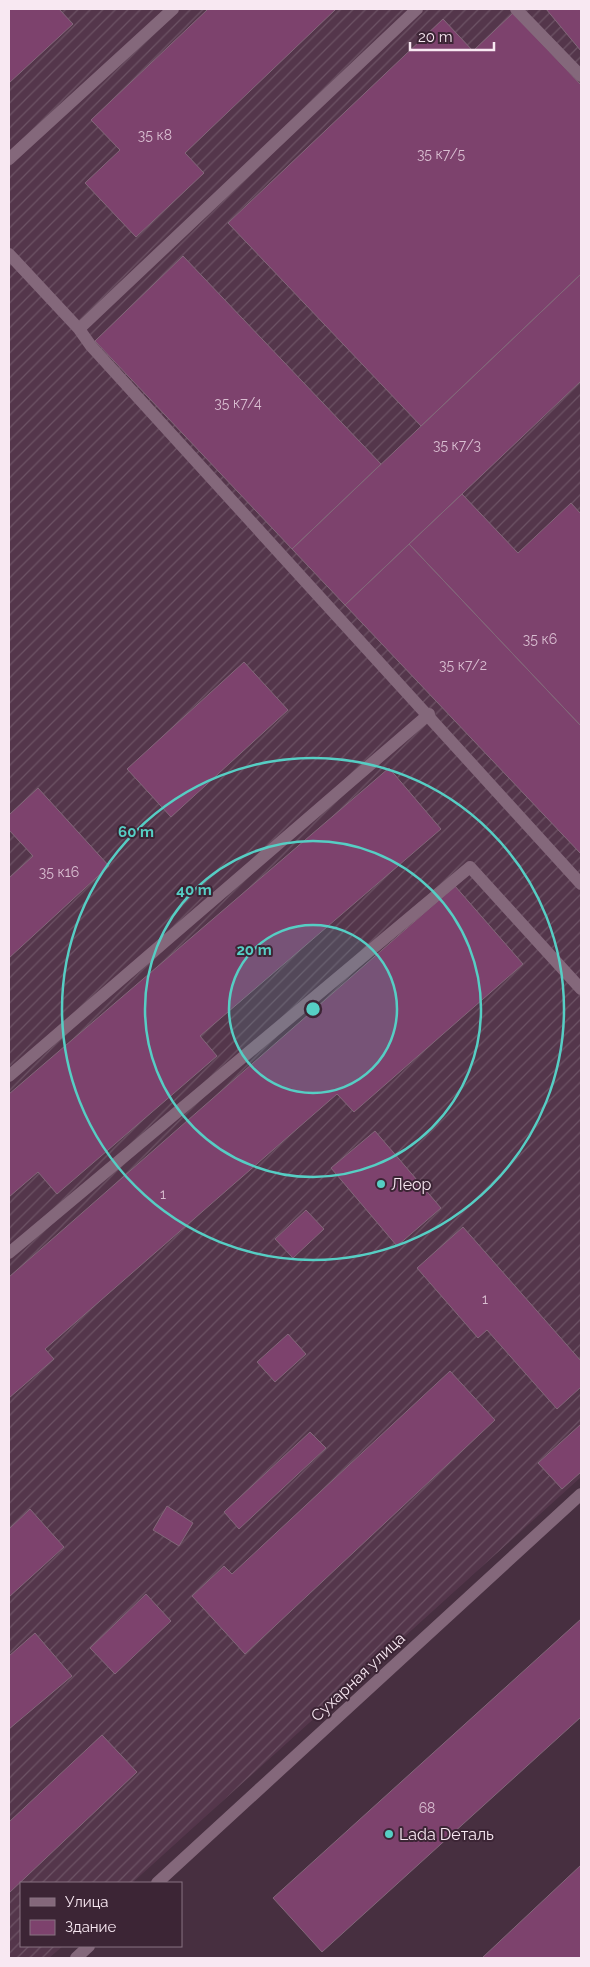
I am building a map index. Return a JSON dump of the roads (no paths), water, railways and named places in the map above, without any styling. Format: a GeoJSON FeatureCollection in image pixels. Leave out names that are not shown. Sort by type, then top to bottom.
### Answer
{"type":"FeatureCollection","features":[{"type":"Feature","properties":{"kind":"street"},"geometry":{"type":"LineString","coordinates":[[9,159],[171,9]]}},
{"type":"Feature","properties":{"kind":"street"},"geometry":{"type":"LineString","coordinates":[[80,329],[417,9]]}},
{"type":"Feature","properties":{"kind":"street"},"geometry":{"type":"LineString","coordinates":[[516,9],[581,76]]}},
{"type":"Feature","properties":{"kind":"street"},"geometry":{"type":"LineString","coordinates":[[9,254],[80,329],[91,346],[429,714],[581,884]]}},
{"type":"Feature","properties":{"kind":"street"},"geometry":{"type":"LineString","coordinates":[[9,1076],[429,714]]}},
{"type":"Feature","properties":{"kind":"street"},"geometry":{"type":"LineString","coordinates":[[9,1253],[470,867],[581,989]]}},
{"type":"Feature","properties":{"kind":"street","name":"Сухарная улица"},"geometry":{"type":"LineString","coordinates":[[159,1882],[581,1494]]}},
{"type":"Feature","properties":{"kind":"street"},"geometry":{"type":"LineString","coordinates":[[76,1958],[89,1947]]}},
{"type":"Feature","properties":{"kind":"place","name":"Леор"},"geometry":{"type":"Point","coordinates":[381,1184]}},
{"type":"Feature","properties":{"kind":"place","name":"Lada Dеталь"},"geometry":{"type":"Point","coordinates":[389,1834]}}]}
